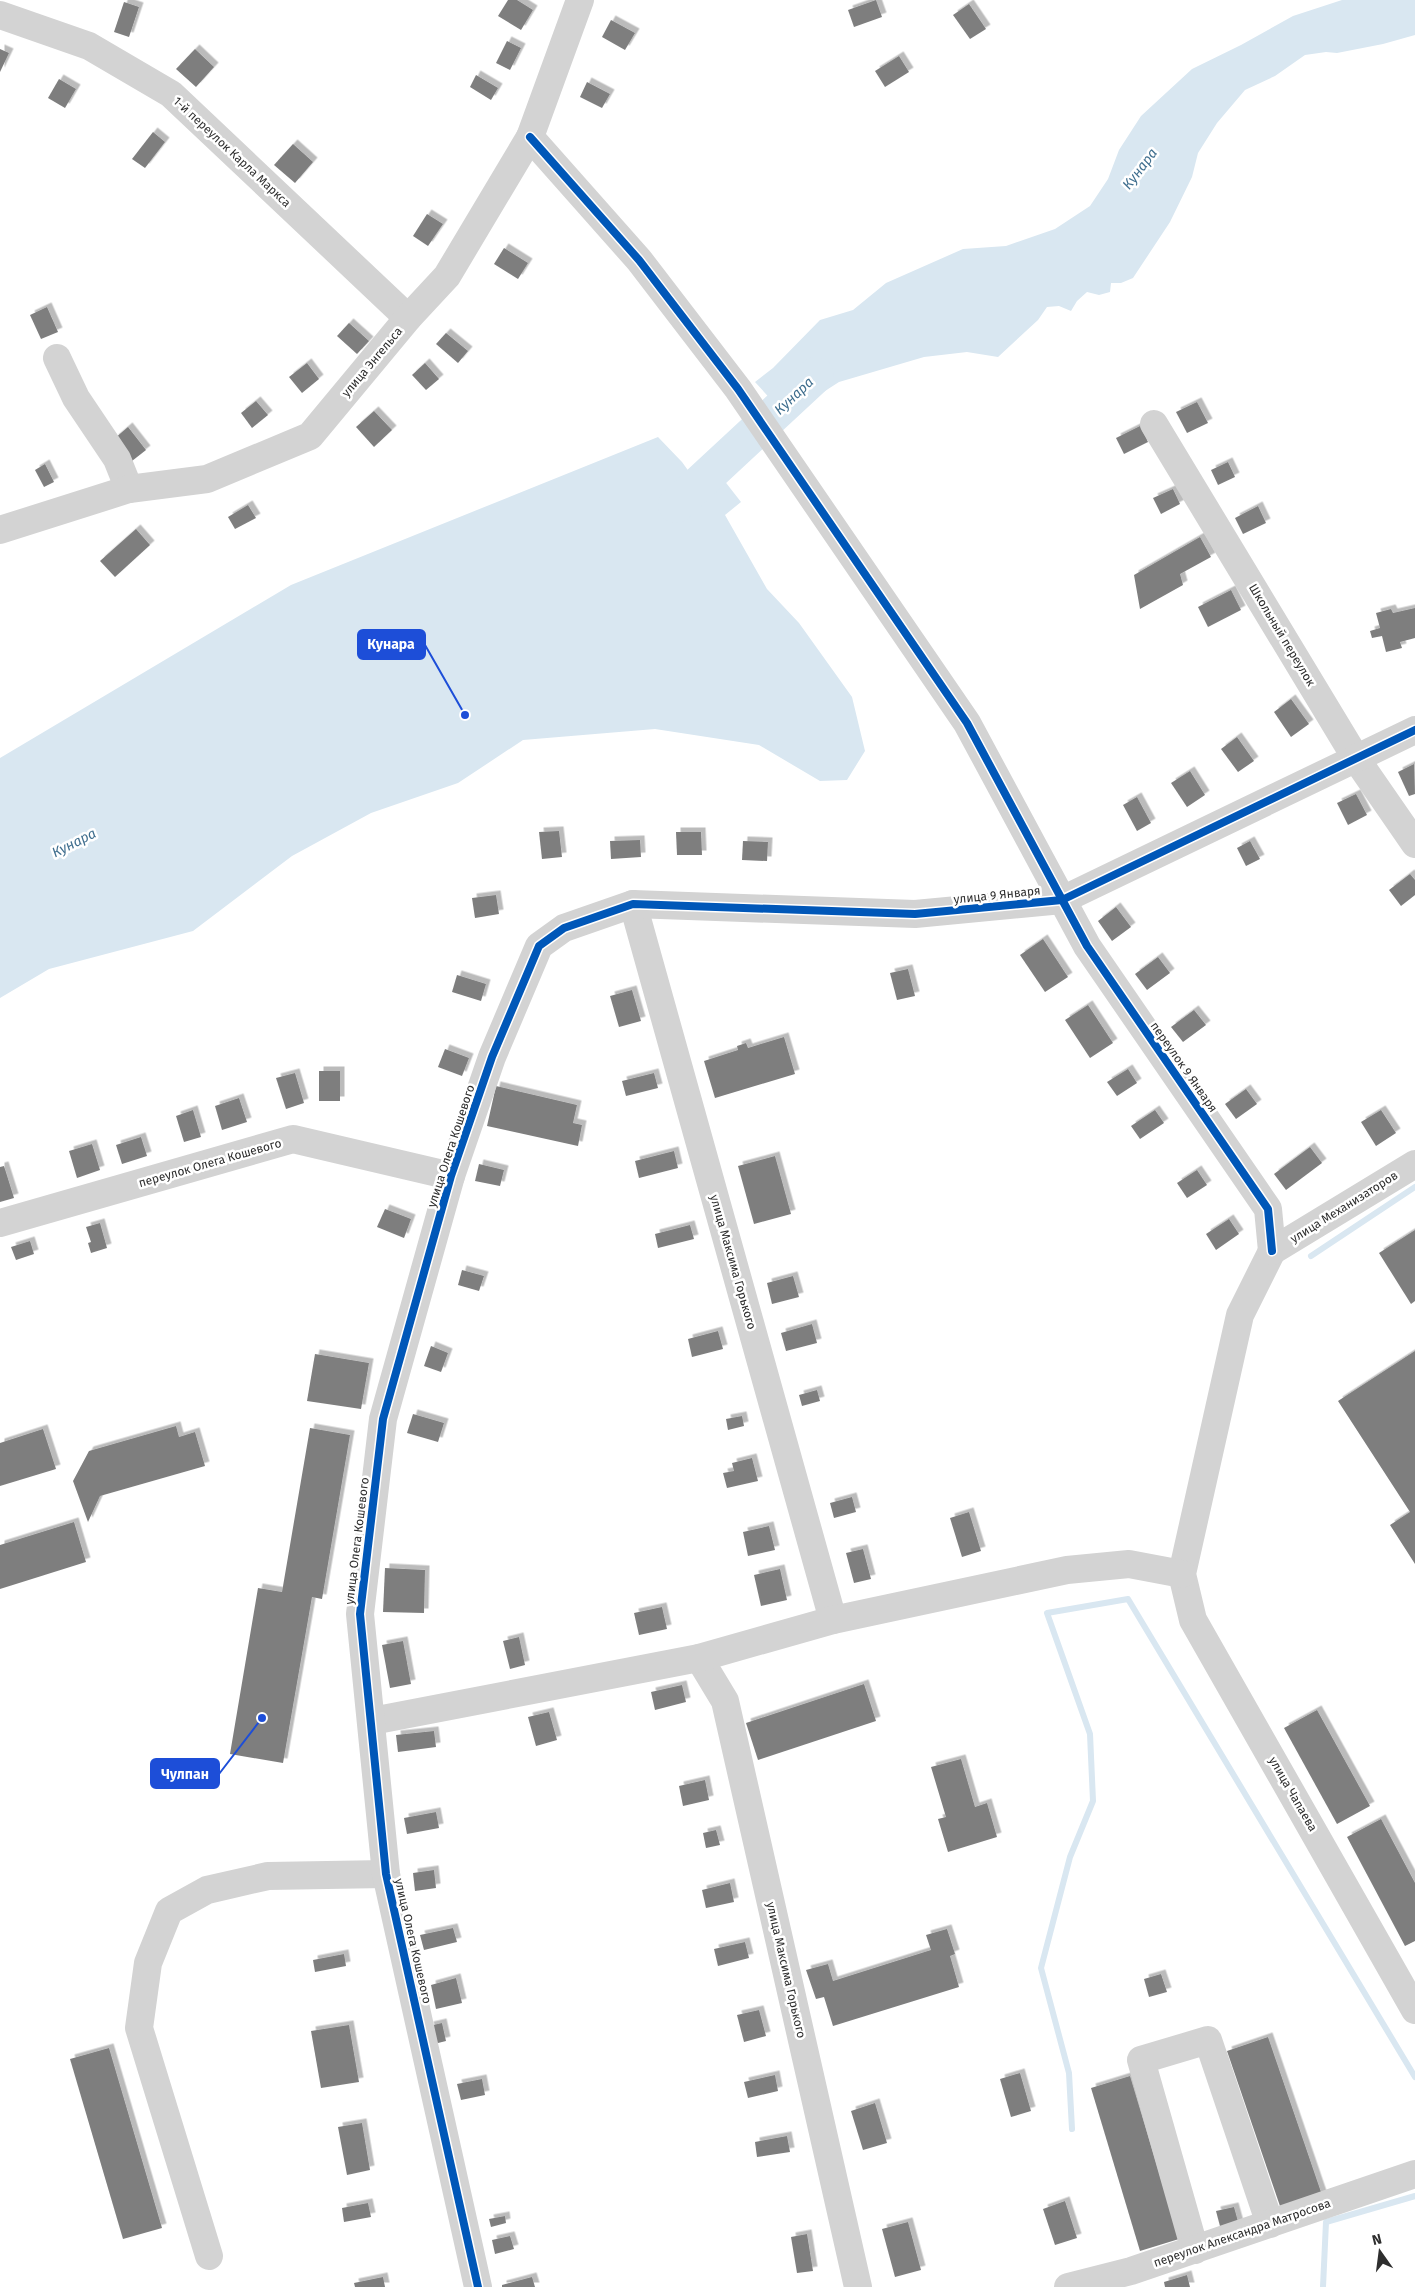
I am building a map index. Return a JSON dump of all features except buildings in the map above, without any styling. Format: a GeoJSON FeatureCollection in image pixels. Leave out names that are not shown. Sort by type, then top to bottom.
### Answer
{"type":"FeatureCollection","features":[{"type":"Feature","properties":{"kind":"street","name":"улица Энгельса"},"geometry":{"type":"LineString","coordinates":[[0,530],[129,488],[207,478],[310,436],[408,318],[447,276],[530,136],[580,0]]}},
{"type":"Feature","properties":{"kind":"street","name":"1-й переулок Карла Маркса"},"geometry":{"type":"LineString","coordinates":[[0,15],[89,46],[171,94],[408,318]]}},
{"type":"Feature","properties":{"kind":"street","name":"переулок 9 Января"},"geometry":{"type":"LineString","coordinates":[[530,136],[638,260],[738,389],[968,723],[1086,946],[1268,1209],[1272,1251]]}},
{"type":"Feature","properties":{"kind":"street"},"geometry":{"type":"LineString","coordinates":[[57,358],[76,398],[117,459],[129,488]]}},
{"type":"Feature","properties":{"kind":"street","name":"Школьный переулок"},"geometry":{"type":"LineString","coordinates":[[1154,424],[1357,760],[1415,844]]}},
{"type":"Feature","properties":{"kind":"street","name":"улица 9 Января"},"geometry":{"type":"LineString","coordinates":[[633,904],[915,914],[1062,900],[1357,760],[1415,730]]}},
{"type":"Feature","properties":{"kind":"street","name":"улица Олега Кошевого"},"geometry":{"type":"LineString","coordinates":[[478,2287],[386,1874],[360,1614],[382,1419],[451,1176],[492,1057],[539,946],[564,928],[633,904]]}},
{"type":"Feature","properties":{"kind":"street","name":"улица Максима Горького"},"geometry":{"type":"LineString","coordinates":[[633,904],[833,1620]]}},
{"type":"Feature","properties":{"kind":"street","name":"переулок Олега Кошевого"},"geometry":{"type":"LineString","coordinates":[[0,1223],[293,1139],[451,1176]]}},
{"type":"Feature","properties":{"kind":"street","name":"улица Механизаторов"},"geometry":{"type":"LineString","coordinates":[[1272,1251],[1415,1164]]}},
{"type":"Feature","properties":{"kind":"street"},"geometry":{"type":"LineString","coordinates":[[372,1720],[700,1658],[833,1620],[1067,1570],[1129,1564],[1182,1574],[1240,1315],[1272,1251]]}},
{"type":"Feature","properties":{"kind":"street","name":"улица Чапаева"},"geometry":{"type":"LineString","coordinates":[[1182,1574],[1193,1620],[1415,2010]]}},
{"type":"Feature","properties":{"kind":"street","name":"улица Максима Горького"},"geometry":{"type":"LineString","coordinates":[[700,1658],[725,1701],[858,2287]]}},
{"type":"Feature","properties":{"kind":"street"},"geometry":{"type":"LineString","coordinates":[[209,2256],[140,2028],[148,1963],[169,1911],[207,1890],[268,1876],[386,1874]]}},
{"type":"Feature","properties":{"kind":"street"},"geometry":{"type":"LineString","coordinates":[[1195,2250],[1141,2060],[1208,2040],[1270,2224]]}},
{"type":"Feature","properties":{"kind":"street","name":"переулок Александра Матросова"},"geometry":{"type":"LineString","coordinates":[[1068,2287],[1134,2279],[1195,2250],[1415,2174]]}},
{"type":"Feature","properties":{"kind":"water","name":"Кунара"},"geometry":{"type":"Polygon","coordinates":[[[1342,0],[1415,0],[1415,35],[1383,44],[1337,53],[1326,52],[1305,55],[1275,76],[1245,90],[1217,123],[1198,153],[1192,177],[1170,222],[1133,278],[1121,283],[1111,283],[1110,292],[1099,295],[1087,292],[1077,301],[1071,311],[1059,306],[1047,307],[1038,320],[998,357],[967,352],[924,357],[839,382],[786,416],[755,382],[773,368],[820,320],[853,310],[886,283],[963,249],[1006,246],[1055,229],[1090,206],[1108,179],[1119,150],[1141,116],[1192,69],[1241,45],[1293,16],[1342,0]]]}},
{"type":"Feature","properties":{"kind":"water","name":"Кунара"},"geometry":{"type":"Polygon","coordinates":[[[658,437],[682,462],[695,480],[716,470],[741,502],[725,515],[767,589],[799,623],[852,697],[865,751],[847,780],[820,781],[759,745],[655,729],[523,740],[458,783],[371,813],[292,856],[193,931],[49,969],[0,998],[0,758],[291,585],[658,437]]]}},
{"type":"Feature","properties":{"kind":"waterway","name":"Кунара"},"geometry":{"type":"LineString","coordinates":[[676,505],[816,375]]}},
{"type":"Feature","properties":{"kind":"waterway"},"geometry":{"type":"LineString","coordinates":[[1311,1256],[1415,1187]]}},
{"type":"Feature","properties":{"kind":"waterway"},"geometry":{"type":"LineString","coordinates":[[1072,2129],[1069,2073],[1041,1968],[1070,1857],[1093,1801],[1090,1734],[1047,1613],[1128,1599],[1415,2077]]}},
{"type":"Feature","properties":{"kind":"waterway"},"geometry":{"type":"LineString","coordinates":[[1323,2287],[1326,2222],[1415,2196]]}},
{"type":"Feature","properties":{"kind":"cycle path"},"geometry":{"type":"LineString","coordinates":[[530,137],[639,260],[738,389],[967,723],[1087,946],[1268,1209],[1272,1251]]}},
{"type":"Feature","properties":{"kind":"cycle path"},"geometry":{"type":"LineString","coordinates":[[478,2287],[386,1874],[360,1614],[383,1419],[451,1176],[492,1057],[539,946],[564,928],[633,904],[915,914],[1062,900],[1415,730]]}},
{"type":"Feature","properties":{"kind":"place","name":"Кунара"},"geometry":{"type":"Point","coordinates":[465,715]}},
{"type":"Feature","properties":{"kind":"place","name":"Чулпан"},"geometry":{"type":"Point","coordinates":[262,1718]}}]}
